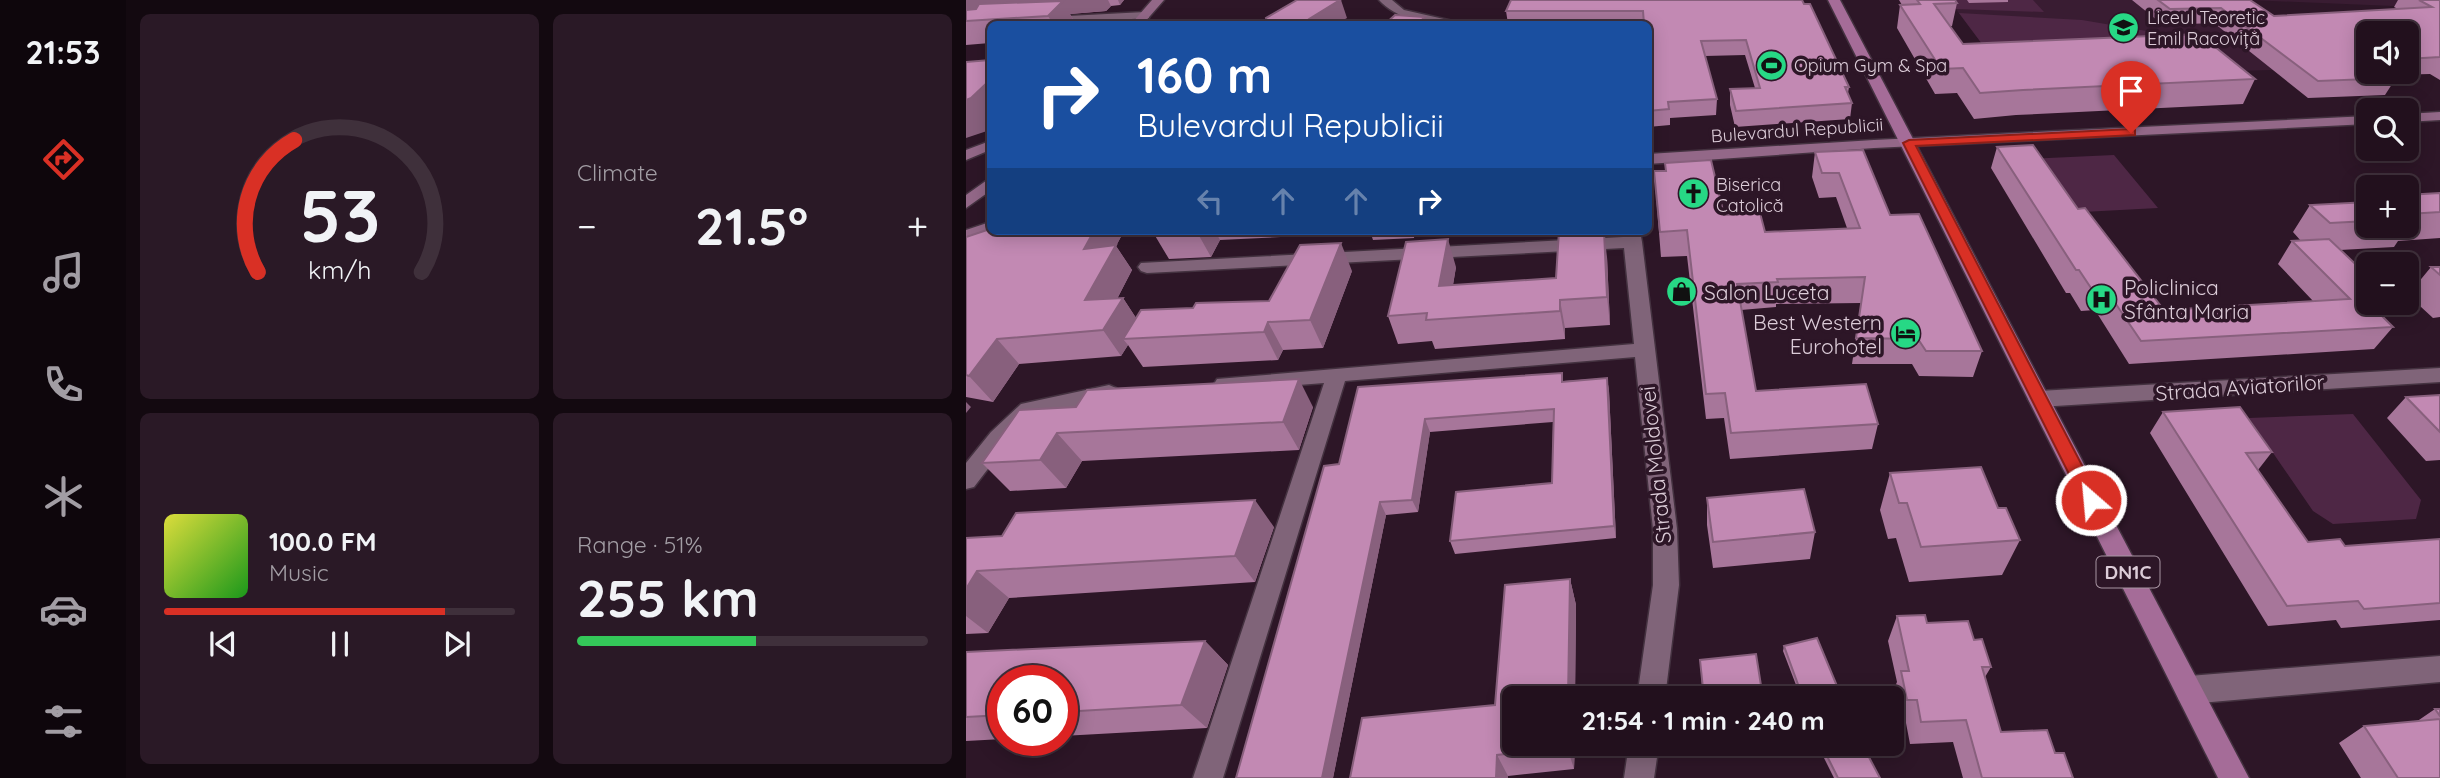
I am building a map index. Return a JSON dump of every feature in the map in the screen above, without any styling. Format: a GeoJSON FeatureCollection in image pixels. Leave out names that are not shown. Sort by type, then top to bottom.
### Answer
{"type":"FeatureCollection","features":[{"type":"Feature","properties":{"kind":"main road","name":"DN1C"},"geometry":{"type":"LineString","coordinates":[[1833,0],[2234,778]]}},
{"type":"Feature","properties":{"kind":"street"},"geometry":{"type":"LineString","coordinates":[[1110,21],[1141,20],[1158,0]]}},
{"type":"Feature","properties":{"kind":"street"},"geometry":{"type":"LineString","coordinates":[[1385,0],[1400,13],[1444,21]]}},
{"type":"Feature","properties":{"kind":"street"},"geometry":{"type":"LineString","coordinates":[[2419,117],[2440,116]]}},
{"type":"Feature","properties":{"kind":"street","name":"Bulevardul Republicii"},"geometry":{"type":"LineString","coordinates":[[1652,159],[2356,121]]}},
{"type":"Feature","properties":{"kind":"street"},"geometry":{"type":"LineString","coordinates":[[966,155],[987,146]]}},
{"type":"Feature","properties":{"kind":"street"},"geometry":{"type":"LineString","coordinates":[[966,236],[987,228]]}},
{"type":"Feature","properties":{"kind":"street"},"geometry":{"type":"LineString","coordinates":[[1147,267],[1632,237]]}},
{"type":"Feature","properties":{"kind":"street","name":"Strada Moldovei"},"geometry":{"type":"LineString","coordinates":[[1632,237],[1642,351],[1661,485],[1666,584],[1653,686]]}},
{"type":"Feature","properties":{"kind":"street"},"geometry":{"type":"LineString","coordinates":[[1200,385],[1642,351]]}},
{"type":"Feature","properties":{"kind":"street","name":"Strada Aviatorilor"},"geometry":{"type":"LineString","coordinates":[[2035,391],[2440,374]]}},
{"type":"Feature","properties":{"kind":"street"},"geometry":{"type":"LineString","coordinates":[[1209,778],[1337,375]]}},
{"type":"Feature","properties":{"kind":"street"},"geometry":{"type":"LineString","coordinates":[[966,480],[999,438],[1029,410],[1104,393],[1132,391]]}},
{"type":"Feature","properties":{"kind":"street"},"geometry":{"type":"LineString","coordinates":[[2189,690],[2440,669]]}},
{"type":"Feature","properties":{"kind":"street"},"geometry":{"type":"LineString","coordinates":[[1639,778],[1642,756]]}},
{"type":"Feature","properties":{"kind":"shaded area","name":"Liceul Teoretic Emil Racoviță"},"geometry":{"type":"Polygon","coordinates":[[[1949,0],[2242,0],[2273,70],[2235,71],[1985,48],[1949,0]]]}},
{"type":"Feature","properties":{"kind":"shaded area"},"geometry":{"type":"Polygon","coordinates":[[[1949,0],[2033,0],[2044,12],[1956,9],[1949,0]]]}},
{"type":"Feature","properties":{"kind":"shaded area"},"geometry":{"type":"Polygon","coordinates":[[[2249,0],[2440,0],[2440,8],[2249,0]]]}},
{"type":"Feature","properties":{"kind":"shaded area"},"geometry":{"type":"Polygon","coordinates":[[[1959,13],[2082,20],[2176,36],[1991,56],[1959,13]]]}},
{"type":"Feature","properties":{"kind":"shaded area"},"geometry":{"type":"Polygon","coordinates":[[[2114,155],[2158,208],[2064,213],[2026,159],[2114,155]]]}},
{"type":"Feature","properties":{"kind":"shaded area"},"geometry":{"type":"Polygon","coordinates":[[[2353,414],[2421,500],[2416,519],[2333,524],[2313,511],[2249,418],[2353,414]]]}},
{"type":"Feature","properties":{"kind":"building"},"geometry":{"type":"Polygon","coordinates":[[[1297,0],[1340,0],[1309,19],[1310,21],[1267,21],[1266,18],[1297,0]]]}},
{"type":"Feature","properties":{"kind":"building"},"geometry":{"type":"Polygon","coordinates":[[[1511,0],[1802,0],[1804,4],[1810,4],[1849,87],[1845,87],[1852,103],[1736,111],[1730,89],[1760,88],[1746,40],[1701,41],[1717,99],[1668,102],[1669,109],[1652,111],[1652,21],[1644,21],[1643,11],[1506,11],[1511,0]]]}},
{"type":"Feature","properties":{"kind":"building"},"geometry":{"type":"Polygon","coordinates":[[[1917,0],[1955,0],[1957,3],[1934,4],[1963,44],[2199,34],[2255,79],[1980,93],[1963,68],[1941,69],[1900,5],[1920,4],[1917,0]]]}},
{"type":"Feature","properties":{"kind":"building"},"geometry":{"type":"Polygon","coordinates":[[[2158,0],[2250,0],[2274,16],[2432,7],[2419,0],[2440,0],[2440,57],[2419,58],[2419,21],[2356,21],[2356,80],[2318,81],[2221,8],[2170,9],[2158,0]]]}},
{"type":"Feature","properties":{"kind":"building"},"geometry":{"type":"Polygon","coordinates":[[[1063,1],[1048,16],[966,21],[966,10],[976,9],[979,4],[1063,1]]]}},
{"type":"Feature","properties":{"kind":"building"},"geometry":{"type":"Polygon","coordinates":[[[1395,15],[1425,17],[1420,21],[1388,21],[1395,15]]]}},
{"type":"Feature","properties":{"kind":"building"},"geometry":{"type":"Polygon","coordinates":[[[987,60],[987,83],[966,100],[966,62],[987,60]]]}},
{"type":"Feature","properties":{"kind":"building"},"geometry":{"type":"Polygon","coordinates":[[[2033,145],[2078,209],[2085,208],[2164,310],[2350,299],[2292,241],[2329,239],[2356,265],[2356,315],[2381,315],[2393,327],[2141,341],[2105,288],[2091,288],[2079,270],[2076,270],[1997,147],[2033,145]]]}},
{"type":"Feature","properties":{"kind":"building"},"geometry":{"type":"Polygon","coordinates":[[[1863,150],[1890,215],[1919,214],[1982,351],[1926,351],[1918,339],[1856,338],[1865,277],[1777,279],[1778,282],[1737,284],[1756,391],[1866,384],[1878,424],[1731,433],[1725,393],[1706,394],[1687,230],[1660,232],[1654,171],[1666,171],[1665,163],[1711,160],[1724,215],[1760,213],[1765,232],[1860,228],[1839,173],[1822,173],[1815,152],[1863,150]]]}},
{"type":"Feature","properties":{"kind":"building"},"geometry":{"type":"Polygon","coordinates":[[[2440,193],[2440,212],[2419,213],[2419,194],[2440,193]]]}},
{"type":"Feature","properties":{"kind":"building"},"geometry":{"type":"Polygon","coordinates":[[[2356,203],[2356,222],[2330,223],[2310,205],[2356,203]]]}},
{"type":"Feature","properties":{"kind":"building"},"geometry":{"type":"Polygon","coordinates":[[[987,230],[987,235],[1092,235],[1084,249],[1116,245],[1085,300],[1123,298],[1103,330],[997,339],[969,376],[966,375],[966,237],[987,230]]]}},
{"type":"Feature","properties":{"kind":"building"},"geometry":{"type":"Polygon","coordinates":[[[1559,235],[1604,235],[1607,297],[1560,300],[1560,311],[1426,320],[1427,313],[1388,316],[1406,242],[1448,239],[1439,286],[1556,278],[1559,235]]]}},
{"type":"Feature","properties":{"kind":"building"},"geometry":{"type":"Polygon","coordinates":[[[1341,243],[1310,320],[1268,322],[1264,332],[1123,339],[1141,310],[1193,308],[1196,303],[1269,301],[1300,245],[1341,243]]]}},
{"type":"Feature","properties":{"kind":"building"},"geometry":{"type":"Polygon","coordinates":[[[2431,267],[2440,267],[2440,275],[2431,267]]]}},
{"type":"Feature","properties":{"kind":"building"},"geometry":{"type":"Polygon","coordinates":[[[1562,373],[1562,382],[1607,378],[1614,526],[1450,541],[1456,492],[1552,483],[1554,409],[1425,419],[1412,500],[1380,502],[1322,778],[1236,778],[1324,466],[1339,464],[1358,387],[1562,373]]]}},
{"type":"Feature","properties":{"kind":"building"},"geometry":{"type":"Polygon","coordinates":[[[1299,379],[1283,422],[1057,433],[1040,460],[982,463],[1019,410],[1076,407],[1087,390],[1299,379]]]}},
{"type":"Feature","properties":{"kind":"building"},"geometry":{"type":"Polygon","coordinates":[[[2440,395],[2440,432],[2406,397],[2440,395]]]}},
{"type":"Feature","properties":{"kind":"building"},"geometry":{"type":"Polygon","coordinates":[[[2240,407],[2272,452],[2246,453],[2308,542],[2340,539],[2345,546],[2440,539],[2440,603],[2364,609],[2358,601],[2287,606],[2163,412],[2240,407]]]}},
{"type":"Feature","properties":{"kind":"building"},"geometry":{"type":"Polygon","coordinates":[[[1981,467],[1998,508],[2006,508],[2020,540],[1921,547],[1907,503],[1899,503],[1890,473],[1981,467]]]}},
{"type":"Feature","properties":{"kind":"building"},"geometry":{"type":"Polygon","coordinates":[[[1804,489],[1815,532],[1713,542],[1707,498],[1804,489]]]}},
{"type":"Feature","properties":{"kind":"building"},"geometry":{"type":"Polygon","coordinates":[[[1255,500],[1235,556],[977,571],[966,589],[966,538],[1002,536],[1016,513],[1255,500]]]}},
{"type":"Feature","properties":{"kind":"building"},"geometry":{"type":"Polygon","coordinates":[[[1570,579],[1568,686],[1502,686],[1502,754],[1497,755],[1496,778],[1350,778],[1362,718],[1495,705],[1505,585],[1570,579]]]}},
{"type":"Feature","properties":{"kind":"building"},"geometry":{"type":"Polygon","coordinates":[[[1925,615],[1927,623],[1968,621],[1974,640],[1982,639],[1991,667],[1982,667],[2001,732],[2047,730],[2055,753],[2064,753],[2073,778],[1982,778],[1966,720],[1921,722],[1917,700],[1907,700],[1901,671],[1909,671],[1897,616],[1925,615]]]}},
{"type":"Feature","properties":{"kind":"building"},"geometry":{"type":"Polygon","coordinates":[[[1817,638],[1837,686],[1799,686],[1784,646],[1817,638]]]}},
{"type":"Feature","properties":{"kind":"building"},"geometry":{"type":"Polygon","coordinates":[[[1205,641],[1181,705],[1078,711],[1078,665],[987,665],[987,716],[966,717],[966,652],[1205,641]]]}},
{"type":"Feature","properties":{"kind":"building"},"geometry":{"type":"Polygon","coordinates":[[[1756,654],[1761,686],[1703,686],[1700,660],[1756,654]]]}},
{"type":"Feature","properties":{"kind":"building"},"geometry":{"type":"Polygon","coordinates":[[[2440,719],[2440,778],[2398,778],[2364,726],[2440,719]]]}},
{"type":"Feature","properties":{"kind":"building"},"geometry":{"type":"Polygon","coordinates":[[[1827,756],[1868,756],[1880,778],[1838,778],[1827,756]]]}},
{"type":"Feature","properties":{"kind":"place","name":"Liceul Teoretic Emil Racoviță"},"geometry":{"type":"Point","coordinates":[2124,27]}},
{"type":"Feature","properties":{"kind":"place","name":"Opium Gym & Spa"},"geometry":{"type":"Point","coordinates":[1771,65]}},
{"type":"Feature","properties":{"kind":"place","name":"Biserica Catolică"},"geometry":{"type":"Point","coordinates":[1693,194]}},
{"type":"Feature","properties":{"kind":"place","name":"Salon Luceta"},"geometry":{"type":"Point","coordinates":[1681,292]}},
{"type":"Feature","properties":{"kind":"place","name":"Policlinica Sfânta Maria"},"geometry":{"type":"Point","coordinates":[2101,299]}},
{"type":"Feature","properties":{"kind":"place","name":"Best Western Eurohotel"},"geometry":{"type":"Point","coordinates":[1905,334]}},
{"type":"Feature","properties":{"kind":"route"},"geometry":{"type":"LineString","coordinates":[[2091,500],[1909,143],[2131,133]]}}]}
